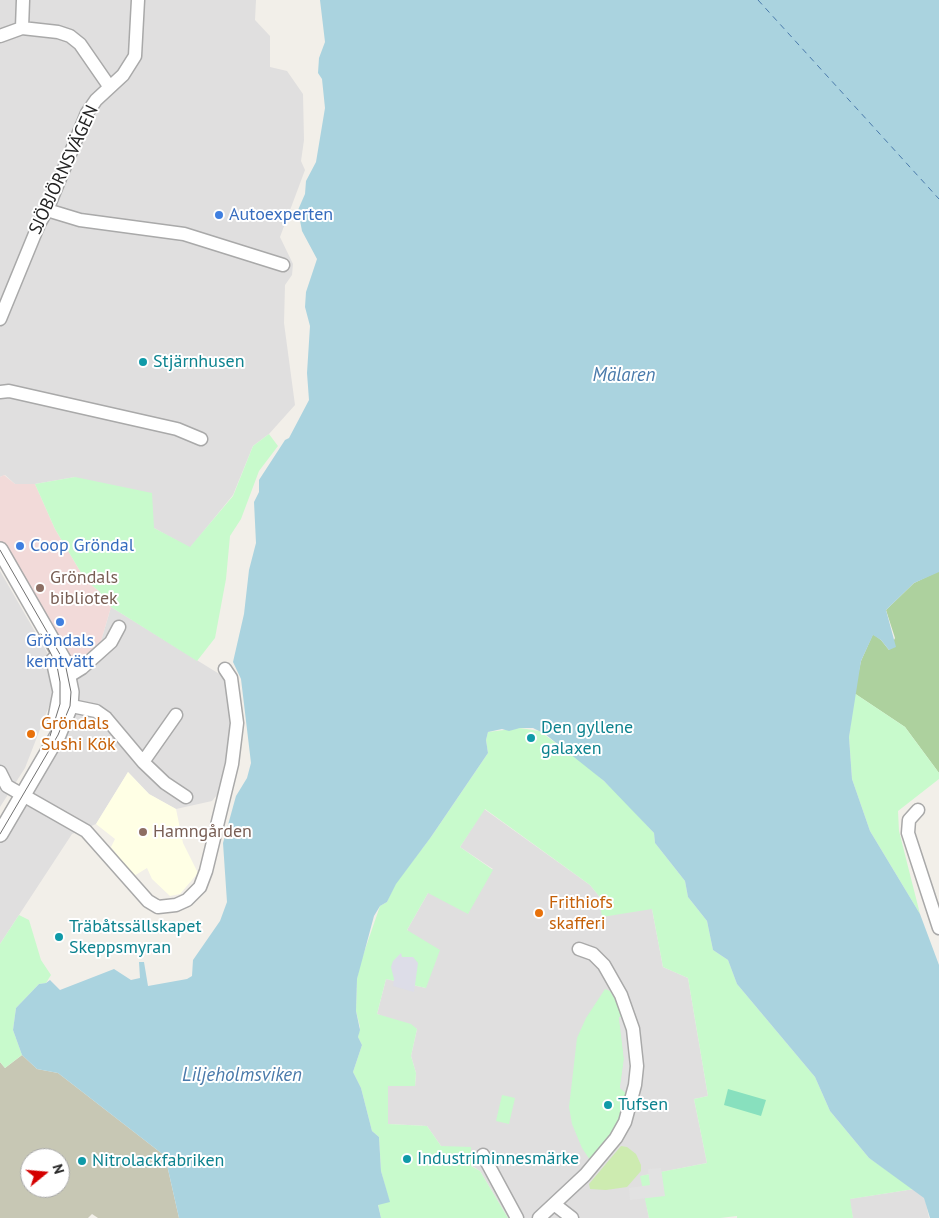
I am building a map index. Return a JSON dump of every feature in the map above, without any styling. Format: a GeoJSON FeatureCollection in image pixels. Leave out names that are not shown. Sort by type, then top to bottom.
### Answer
{"type":"FeatureCollection","features":[{"type":"Feature","properties":{"kind":"street"},"geometry":{"type":"LineString","coordinates":[[22,28],[23,0]]}},
{"type":"Feature","properties":{"kind":"street","name":"SJÖBJÖRNSVÄGEN"},"geometry":{"type":"LineString","coordinates":[[0,319],[87,113],[109,86],[123,75],[135,56],[138,0]]}},
{"type":"Feature","properties":{"kind":"street"},"geometry":{"type":"LineString","coordinates":[[0,36],[22,28],[58,32],[70,36],[80,44],[109,86]]}},
{"type":"Feature","properties":{"kind":"street"},"geometry":{"type":"LineString","coordinates":[[47,210],[80,220],[184,234],[283,265]]}},
{"type":"Feature","properties":{"kind":"street"},"geometry":{"type":"LineString","coordinates":[[1,390],[177,429],[201,439]]}},
{"type":"Feature","properties":{"kind":"street"},"geometry":{"type":"LineString","coordinates":[[0,550],[54,642],[65,679],[65,705],[58,735],[0,822]]}},
{"type":"Feature","properties":{"kind":"street"},"geometry":{"type":"LineString","coordinates":[[0,563],[65,679]]}},
{"type":"Feature","properties":{"kind":"street"},"geometry":{"type":"LineString","coordinates":[[65,679],[111,642],[118,627]]}},
{"type":"Feature","properties":{"kind":"street"},"geometry":{"type":"LineString","coordinates":[[0,772],[7,786],[86,831],[140,894],[158,906],[176,905],[187,900],[200,887],[206,871],[216,821],[232,764],[237,723],[231,678],[225,668]]}},
{"type":"Feature","properties":{"kind":"street"},"geometry":{"type":"LineString","coordinates":[[65,705],[96,711],[106,718],[143,762],[165,783],[186,797]]}},
{"type":"Feature","properties":{"kind":"street"},"geometry":{"type":"LineString","coordinates":[[143,762],[176,715]]}},
{"type":"Feature","properties":{"kind":"street"},"geometry":{"type":"LineString","coordinates":[[0,834],[20,794]]}},
{"type":"Feature","properties":{"kind":"street"},"geometry":{"type":"LineString","coordinates":[[918,810],[909,820],[908,833],[939,928]]}},
{"type":"Feature","properties":{"kind":"street"},"geometry":{"type":"LineString","coordinates":[[539,1218],[585,1175],[616,1138],[625,1122],[632,1100],[637,1066],[634,1029],[621,995],[604,965],[593,954],[579,949]]}},
{"type":"Feature","properties":{"kind":"street"},"geometry":{"type":"LineString","coordinates":[[483,1155],[517,1218]]}},
{"type":"Feature","properties":{"kind":"street"},"geometry":{"type":"LineString","coordinates":[[554,1204],[572,1218]]}},
{"type":"Feature","properties":{"kind":"shaded area"},"geometry":{"type":"Polygon","coordinates":[[[0,0],[256,0],[255,20],[270,36],[270,67],[287,71],[303,94],[304,140],[301,161],[305,170],[280,237],[293,264],[292,275],[285,285],[284,323],[295,405],[269,434],[253,446],[233,495],[190,548],[154,528],[75,477],[35,484],[15,484],[5,475],[0,477],[0,0]]]}},
{"type":"Feature","properties":{"kind":"shaded area"},"geometry":{"type":"Polygon","coordinates":[[[4,475],[15,484],[35,484],[55,529],[86,581],[99,591],[111,607],[101,641],[81,659],[66,657],[0,544],[0,477],[4,475]]]}},
{"type":"Feature","properties":{"kind":"shaded area"},"geometry":{"type":"Polygon","coordinates":[[[0,571],[52,661],[56,688],[25,768],[0,807],[0,571]]]}},
{"type":"Feature","properties":{"kind":"shaded area"},"geometry":{"type":"Polygon","coordinates":[[[111,607],[229,680],[233,720],[222,789],[212,801],[176,809],[149,794],[128,772],[96,824],[72,834],[0,944],[0,841],[74,714],[66,657],[101,641],[111,607]]]}},
{"type":"Feature","properties":{"kind":"shaded area","name":"Hamngården"},"geometry":{"type":"Polygon","coordinates":[[[128,772],[149,794],[176,809],[183,843],[198,873],[180,894],[170,896],[152,879],[147,868],[134,876],[111,847],[115,839],[96,824],[128,772]]]}},
{"type":"Feature","properties":{"kind":"shaded area"},"geometry":{"type":"Polygon","coordinates":[[[484,809],[590,885],[599,896],[652,909],[663,967],[688,978],[708,1096],[694,1099],[707,1163],[641,1176],[649,1218],[508,1218],[480,1171],[441,1146],[427,1126],[388,1124],[388,1086],[415,1086],[416,1073],[411,1056],[417,1029],[377,1014],[386,979],[426,988],[407,930],[428,893],[493,869],[460,847],[484,809]]]}},
{"type":"Feature","properties":{"kind":"shaded area"},"geometry":{"type":"Polygon","coordinates":[[[401,953],[402,957],[413,957],[418,963],[414,992],[393,986],[394,979],[391,967],[393,961],[401,953]]]}},
{"type":"Feature","properties":{"kind":"shaded area"},"geometry":{"type":"Polygon","coordinates":[[[619,1017],[626,1017],[633,1060],[628,1095],[620,1088],[624,1059],[619,1017]]]}},
{"type":"Feature","properties":{"kind":"shaded area","name":"Nitrolackfabriken"},"geometry":{"type":"Polygon","coordinates":[[[22,1055],[37,1069],[58,1073],[165,1156],[179,1218],[98,1218],[92,1214],[88,1218],[0,1218],[0,1062],[5,1068],[22,1055]]]}},
{"type":"Feature","properties":{"kind":"shaded area"},"geometry":{"type":"Polygon","coordinates":[[[661,1168],[665,1196],[630,1200],[629,1188],[650,1185],[648,1169],[661,1168]]]}},
{"type":"Feature","properties":{"kind":"shaded area"},"geometry":{"type":"Polygon","coordinates":[[[914,1189],[925,1198],[929,1218],[853,1218],[849,1199],[914,1189]]]}},
{"type":"Feature","properties":{"kind":"green space"},"geometry":{"type":"Polygon","coordinates":[[[269,434],[278,446],[259,471],[241,519],[230,536],[226,579],[215,638],[197,661],[111,607],[99,591],[86,581],[55,529],[35,484],[75,477],[152,493],[154,528],[190,547],[233,496],[253,446],[269,434]]]}},
{"type":"Feature","properties":{"kind":"green space"},"geometry":{"type":"Polygon","coordinates":[[[939,572],[939,773],[905,727],[854,693],[861,661],[873,634],[889,650],[895,638],[886,610],[914,583],[939,572]]]}},
{"type":"Feature","properties":{"kind":"green space"},"geometry":{"type":"Polygon","coordinates":[[[854,693],[905,727],[939,773],[939,779],[898,811],[899,831],[920,914],[870,831],[852,779],[849,737],[854,693]]]}},
{"type":"Feature","properties":{"kind":"green space"},"geometry":{"type":"Polygon","coordinates":[[[520,728],[539,731],[583,762],[618,794],[654,833],[655,843],[685,881],[688,897],[707,921],[713,950],[728,960],[737,984],[815,1077],[830,1111],[869,1158],[914,1189],[850,1199],[853,1218],[737,1218],[737,1216],[720,1218],[649,1218],[640,1176],[707,1163],[694,1099],[708,1096],[688,978],[663,967],[652,909],[602,917],[599,896],[590,885],[485,809],[460,847],[493,870],[468,914],[428,893],[407,930],[440,950],[426,988],[386,979],[377,1014],[411,1024],[417,1029],[411,1056],[416,1073],[415,1086],[388,1086],[388,1124],[427,1126],[441,1146],[471,1147],[471,1166],[480,1171],[508,1218],[381,1218],[378,1204],[389,1201],[381,1171],[379,1137],[372,1131],[361,1088],[353,1072],[362,1045],[358,1037],[360,1027],[356,1011],[357,979],[360,964],[380,906],[387,902],[395,884],[431,837],[488,753],[486,740],[488,732],[520,728]]]}},
{"type":"Feature","properties":{"kind":"green space"},"geometry":{"type":"Polygon","coordinates":[[[19,915],[29,920],[41,960],[51,975],[46,983],[39,984],[16,1008],[13,1030],[22,1055],[5,1068],[0,1062],[0,944],[19,915]]]}},
{"type":"Feature","properties":{"kind":"green space"},"geometry":{"type":"Polygon","coordinates":[[[605,989],[610,991],[626,1017],[619,1018],[624,1059],[620,1088],[628,1095],[620,1122],[590,1160],[582,1148],[572,1124],[569,1107],[577,1038],[586,1018],[605,989]]]}},
{"type":"Feature","properties":{"kind":"green space"},"geometry":{"type":"Polygon","coordinates":[[[728,1089],[766,1100],[761,1116],[724,1105],[728,1089]]]}},
{"type":"Feature","properties":{"kind":"green space"},"geometry":{"type":"Polygon","coordinates":[[[502,1095],[515,1098],[509,1124],[496,1121],[502,1095]]]}},
{"type":"Feature","properties":{"kind":"green space"},"geometry":{"type":"Polygon","coordinates":[[[621,1146],[627,1147],[636,1154],[641,1165],[641,1171],[627,1187],[606,1190],[590,1189],[589,1184],[621,1146]]]}},
{"type":"Feature","properties":{"kind":"water","name":"Mälaren"},"geometry":{"type":"Polygon","coordinates":[[[320,0],[939,0],[939,572],[914,583],[886,610],[896,647],[889,650],[881,640],[873,635],[861,661],[849,737],[852,779],[870,831],[920,914],[939,965],[939,1218],[930,1218],[924,1198],[869,1158],[830,1111],[815,1077],[737,984],[728,960],[713,950],[707,921],[688,897],[685,881],[655,843],[654,833],[604,781],[545,734],[533,728],[520,728],[509,731],[502,729],[488,732],[486,740],[488,753],[431,837],[396,884],[387,902],[380,906],[374,916],[357,979],[356,1011],[360,1030],[358,1037],[362,1045],[353,1072],[361,1088],[372,1131],[379,1137],[381,1171],[390,1202],[378,1205],[381,1218],[179,1218],[165,1156],[58,1073],[37,1069],[22,1055],[13,1030],[16,1008],[39,984],[50,980],[60,990],[114,969],[131,980],[140,978],[139,962],[144,962],[148,986],[187,979],[192,976],[193,960],[220,921],[227,902],[223,843],[236,796],[247,778],[251,763],[241,679],[233,662],[244,614],[249,570],[256,543],[254,502],[259,492],[259,480],[285,440],[289,438],[309,400],[307,373],[310,326],[305,307],[306,292],[317,259],[302,231],[298,210],[305,194],[306,181],[316,162],[325,108],[322,79],[318,73],[319,58],[325,42],[320,0]]]}},
{"type":"Feature","properties":{"kind":"ferry route"},"geometry":{"type":"LineString","coordinates":[[758,0],[939,199]]}},
{"type":"Feature","properties":{"kind":"tram line"},"geometry":{"type":"LineString","coordinates":[[0,550],[65,663],[71,692],[70,706],[58,735],[0,834]]}},
{"type":"Feature","properties":{"kind":"tram line"},"geometry":{"type":"LineString","coordinates":[[41,634],[57,666],[60,682],[60,704],[50,736]]}},
{"type":"Feature","properties":{"kind":"place","name":"Autoexperten"},"geometry":{"type":"Point","coordinates":[219,215]}},
{"type":"Feature","properties":{"kind":"place","name":"Stjärnhusen"},"geometry":{"type":"Point","coordinates":[143,362]}},
{"type":"Feature","properties":{"kind":"place","name":"Coop Gröndal"},"geometry":{"type":"Point","coordinates":[20,546]}},
{"type":"Feature","properties":{"kind":"place","name":"Gröndals bibliotek"},"geometry":{"type":"Point","coordinates":[40,588]}},
{"type":"Feature","properties":{"kind":"place","name":"Gröndals kemtvätt"},"geometry":{"type":"Point","coordinates":[60,622]}},
{"type":"Feature","properties":{"kind":"place","name":"Gröndals Sushi Kök"},"geometry":{"type":"Point","coordinates":[31,734]}},
{"type":"Feature","properties":{"kind":"place","name":"Den gyllene galaxen"},"geometry":{"type":"Point","coordinates":[531,738]}},
{"type":"Feature","properties":{"kind":"place","name":"Hamngården"},"geometry":{"type":"Point","coordinates":[143,832]}},
{"type":"Feature","properties":{"kind":"place","name":"Frithiofs skafferi"},"geometry":{"type":"Point","coordinates":[539,913]}},
{"type":"Feature","properties":{"kind":"place","name":"Träbåtssällskapet Skeppsmyran"},"geometry":{"type":"Point","coordinates":[59,937]}},
{"type":"Feature","properties":{"kind":"place","name":"Tufsen"},"geometry":{"type":"Point","coordinates":[608,1105]}},
{"type":"Feature","properties":{"kind":"place","name":"Industriminnesmärke"},"geometry":{"type":"Point","coordinates":[407,1159]}},
{"type":"Feature","properties":{"kind":"place","name":"Nitrolackfabriken"},"geometry":{"type":"Point","coordinates":[82,1161]}},
{"type":"Feature","properties":{"kind":"water label","name":"Liljeholmsviken"},"geometry":{"type":"Point","coordinates":[242,1076]}}]}
